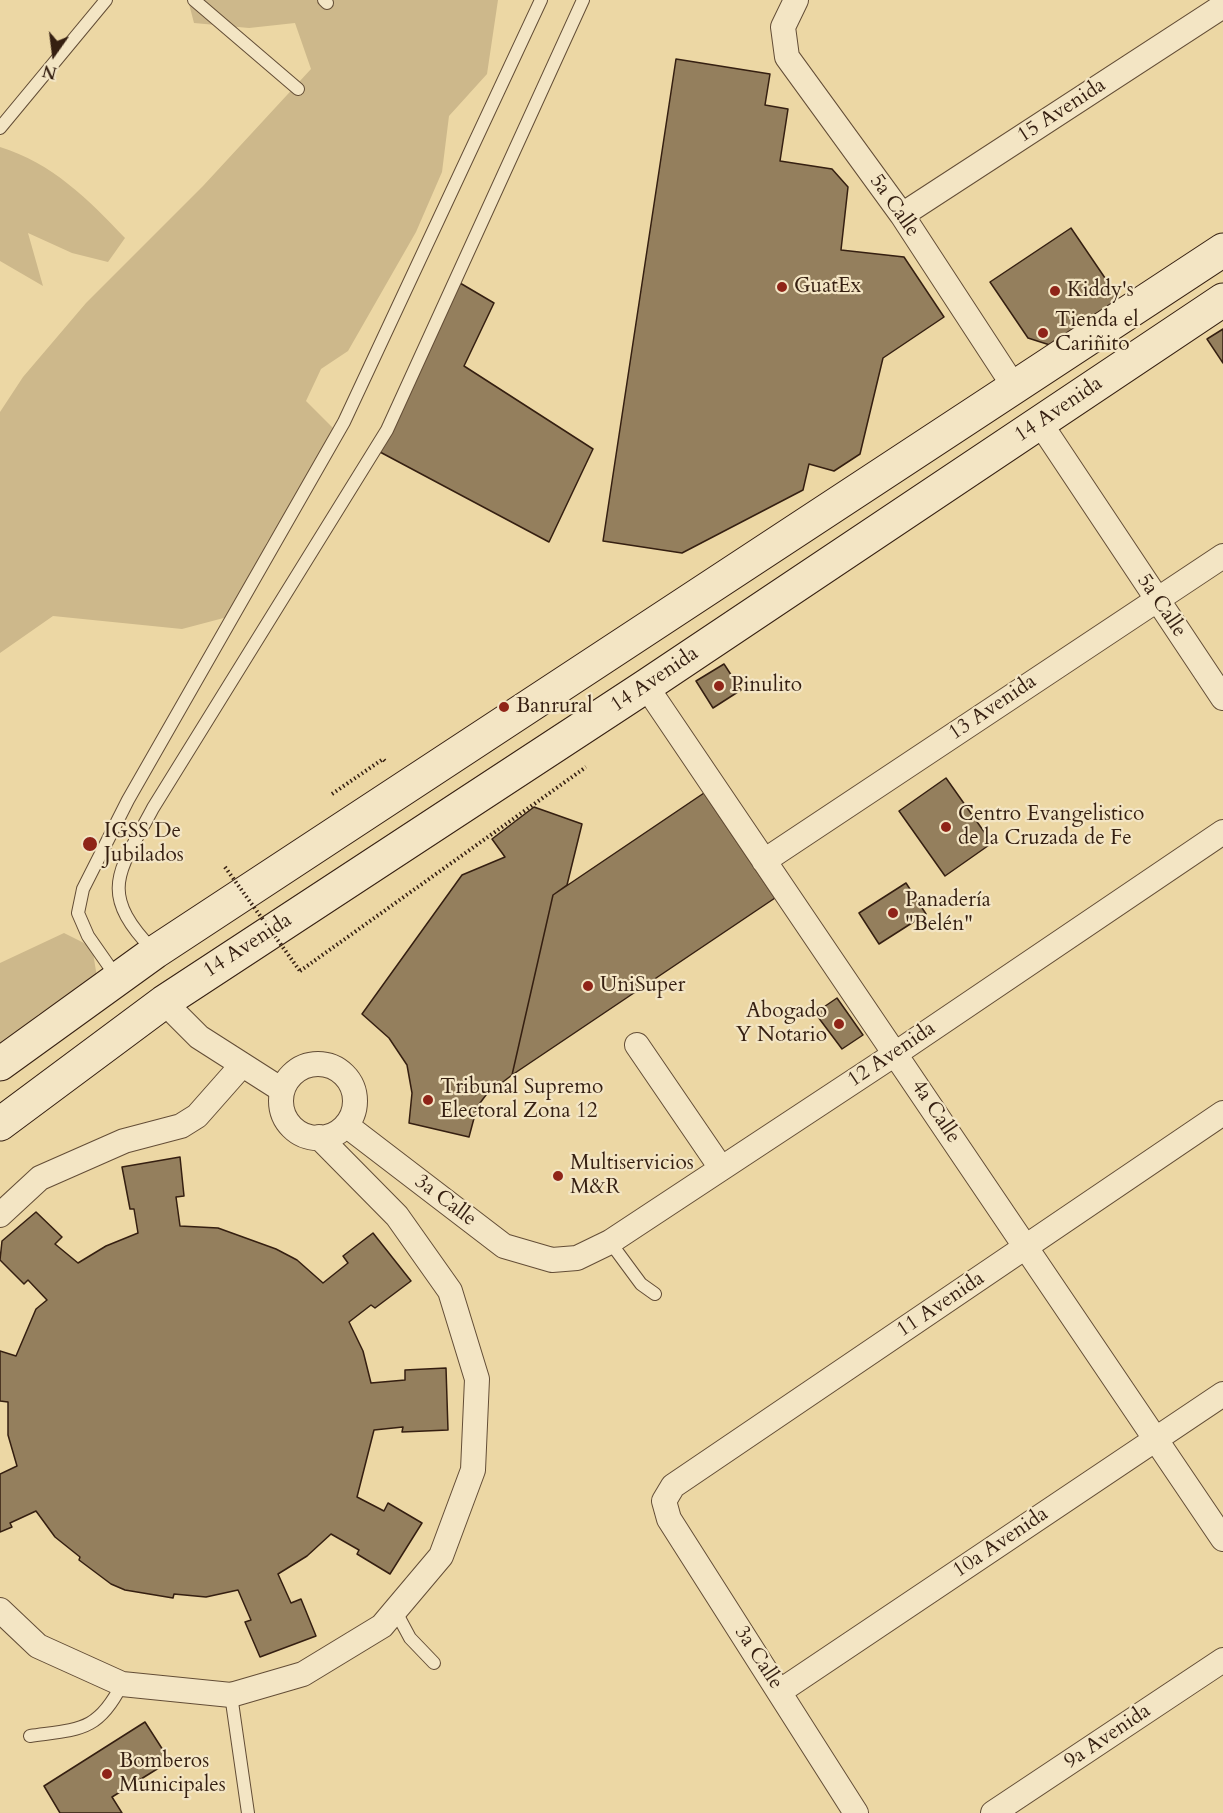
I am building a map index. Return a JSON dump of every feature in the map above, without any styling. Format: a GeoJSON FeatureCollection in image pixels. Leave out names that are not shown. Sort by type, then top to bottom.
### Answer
{"type":"FeatureCollection","features":[{"type":"Feature","properties":{"kind":"main road"},"geometry":{"type":"LineString","coordinates":[[0,1064],[155,952],[1013,385],[1223,250]]}},
{"type":"Feature","properties":{"kind":"main road","name":"14 Avenida"},"geometry":{"type":"LineString","coordinates":[[0,1124],[164,1002],[646,686],[1223,300]]}},
{"type":"Feature","properties":{"kind":"street","name":"5a Calle"},"geometry":{"type":"LineString","coordinates":[[796,0],[783,27],[787,57],[902,215],[1013,385]]}},
{"type":"Feature","properties":{"kind":"street","name":"15 Avenida"},"geometry":{"type":"LineString","coordinates":[[902,215],[1223,6]]}},
{"type":"Feature","properties":{"kind":"street","name":"5a Calle"},"geometry":{"type":"LineString","coordinates":[[1040,423],[1223,699]]}},
{"type":"Feature","properties":{"kind":"street","name":"13 Avenida"},"geometry":{"type":"LineString","coordinates":[[764,861],[1223,556]]}},
{"type":"Feature","properties":{"kind":"street","name":"4a Calle"},"geometry":{"type":"LineString","coordinates":[[646,686],[1223,1539]]}},
{"type":"Feature","properties":{"kind":"street","name":"12 Avenida"},"geometry":{"type":"LineString","coordinates":[[552,1260],[577,1258],[610,1242],[895,1054],[1223,832]]}},
{"type":"Feature","properties":{"kind":"street"},"geometry":{"type":"LineString","coordinates":[[164,1002],[199,1037],[282,1090]]}},
{"type":"Feature","properties":{"kind":"street"},"geometry":{"type":"LineString","coordinates":[[637,1045],[721,1168]]}},
{"type":"Feature","properties":{"kind":"street"},"geometry":{"type":"LineString","coordinates":[[313,1064],[331,1066],[350,1081],[355,1104],[346,1125],[329,1136],[319,1137],[307,1136],[288,1123],[283,1113],[282,1090],[296,1070],[313,1064]]}},
{"type":"Feature","properties":{"kind":"street"},"geometry":{"type":"LineString","coordinates":[[0,1215],[40,1178],[124,1140],[181,1125],[197,1116],[242,1065]]}},
{"type":"Feature","properties":{"kind":"street","name":"11 Avenida"},"geometry":{"type":"LineString","coordinates":[[664,1501],[673,1486],[1223,1113]]}},
{"type":"Feature","properties":{"kind":"street","name":"3a Calle"},"geometry":{"type":"LineString","coordinates":[[346,1125],[504,1246],[552,1260]]}},
{"type":"Feature","properties":{"kind":"street"},"geometry":{"type":"LineString","coordinates":[[0,1610],[38,1646],[122,1684],[231,1695],[303,1674],[382,1626],[441,1556],[473,1470],[477,1378],[450,1291],[397,1216],[319,1137]]}},
{"type":"Feature","properties":{"kind":"street"},"geometry":{"type":"LineString","coordinates":[[397,1216],[419,1182]]}},
{"type":"Feature","properties":{"kind":"street","name":"10a Avenida"},"geometry":{"type":"LineString","coordinates":[[779,1692],[1223,1394]]}},
{"type":"Feature","properties":{"kind":"street","name":"3a Calle"},"geometry":{"type":"LineString","coordinates":[[664,1501],[669,1519],[856,1813]]}},
{"type":"Feature","properties":{"kind":"street","name":"9a Avenida"},"geometry":{"type":"LineString","coordinates":[[993,1813],[1223,1660]]}},
{"type":"Feature","properties":{"kind":"lane"},"geometry":{"type":"LineString","coordinates":[[0,128],[106,0]]}},
{"type":"Feature","properties":{"kind":"lane"},"geometry":{"type":"LineString","coordinates":[[194,0],[298,89]]}},
{"type":"Feature","properties":{"kind":"lane"},"geometry":{"type":"LineString","coordinates":[[118,979],[88,936],[78,913],[83,889],[134,790],[344,422],[541,0]]}},
{"type":"Feature","properties":{"kind":"lane"},"geometry":{"type":"LineString","coordinates":[[155,952],[141,938],[120,905],[118,884],[124,864],[153,808],[387,430],[583,0]]}},
{"type":"Feature","properties":{"kind":"lane"},"geometry":{"type":"LineString","coordinates":[[610,1242],[641,1284],[655,1294]]}},
{"type":"Feature","properties":{"kind":"lane"},"geometry":{"type":"LineString","coordinates":[[395,1610],[410,1638],[434,1663]]}},
{"type":"Feature","properties":{"kind":"lane"},"geometry":{"type":"LineString","coordinates":[[30,1736],[66,1731],[99,1719],[110,1708],[122,1684]]}},
{"type":"Feature","properties":{"kind":"lane"},"geometry":{"type":"LineString","coordinates":[[231,1695],[248,1813]]}},
{"type":"Feature","properties":{"kind":"path"},"geometry":{"type":"LineString","coordinates":[[225,867],[300,971],[594,761]]}},
{"type":"Feature","properties":{"kind":"shaded area"},"geometry":{"type":"Polygon","coordinates":[[[188,0],[498,0],[487,74],[449,116],[442,172],[416,232],[348,351],[321,369],[306,401],[333,428],[317,475],[267,542],[235,615],[182,629],[53,616],[0,653],[0,412],[23,377],[86,303],[203,186],[311,69],[295,23],[249,28],[194,23],[188,0]]]}},
{"type":"Feature","properties":{"kind":"shaded area"},"geometry":{"type":"Polygon","coordinates":[[[0,147],[36,162],[53,173],[83,196],[125,238],[108,262],[72,253],[28,233],[43,286],[0,261],[0,147]]]}},
{"type":"Feature","properties":{"kind":"shaded area"},"geometry":{"type":"Polygon","coordinates":[[[64,933],[92,947],[97,977],[39,1014],[0,1047],[0,963],[64,933]]]}},
{"type":"Feature","properties":{"kind":"building","name":"GuatEx"},"geometry":{"type":"Polygon","coordinates":[[[676,59],[770,74],[765,105],[788,109],[780,161],[832,169],[848,187],[841,250],[904,257],[944,317],[883,358],[860,454],[834,471],[809,464],[803,490],[682,553],[603,541],[676,59]]]}},
{"type":"Feature","properties":{"kind":"building","name":"Kiddy's"},"geometry":{"type":"Polygon","coordinates":[[[1071,228],[1120,300],[1053,346],[1028,338],[990,282],[1071,228]]]}},
{"type":"Feature","properties":{"kind":"building"},"geometry":{"type":"Polygon","coordinates":[[[460,283],[494,303],[464,366],[593,449],[549,542],[380,452],[460,283]]]}},
{"type":"Feature","properties":{"kind":"building"},"geometry":{"type":"Polygon","coordinates":[[[1223,329],[1223,363],[1207,339],[1223,329]]]}},
{"type":"Feature","properties":{"kind":"building","name":"Pinulito"},"geometry":{"type":"Polygon","coordinates":[[[724,664],[741,690],[713,708],[696,681],[724,664]]]}},
{"type":"Feature","properties":{"kind":"building","name":"Centro Evangelistico de la Cruzada de Fe"},"geometry":{"type":"Polygon","coordinates":[[[946,778],[992,843],[945,876],[899,811],[946,778]]]}},
{"type":"Feature","properties":{"kind":"building","name":"UniSuper"},"geometry":{"type":"Polygon","coordinates":[[[704,793],[775,898],[512,1075],[553,895],[704,793]]]}},
{"type":"Feature","properties":{"kind":"building"},"geometry":{"type":"Polygon","coordinates":[[[534,807],[582,824],[567,885],[553,895],[512,1075],[486,1095],[477,1107],[469,1137],[409,1123],[412,1093],[407,1065],[389,1038],[362,1014],[462,875],[505,857],[492,839],[534,807]]]}},
{"type":"Feature","properties":{"kind":"building","name":"Panadería \"Belén\""},"geometry":{"type":"Polygon","coordinates":[[[906,883],[926,914],[879,944],[859,913],[906,883]]]}},
{"type":"Feature","properties":{"kind":"building","name":"Abogado Y Notario"},"geometry":{"type":"Polygon","coordinates":[[[837,998],[863,1035],[842,1049],[815,1013],[837,998]]]}},
{"type":"Feature","properties":{"kind":"building"},"geometry":{"type":"Polygon","coordinates":[[[180,1157],[184,1196],[176,1197],[180,1226],[218,1228],[276,1249],[297,1260],[323,1283],[348,1263],[343,1256],[373,1233],[411,1281],[375,1308],[371,1305],[349,1322],[363,1351],[371,1383],[405,1380],[405,1370],[446,1368],[448,1430],[402,1432],[403,1427],[374,1430],[357,1497],[384,1511],[388,1503],[422,1523],[390,1574],[357,1554],[359,1550],[331,1534],[307,1556],[278,1574],[291,1603],[301,1599],[316,1636],[260,1657],[245,1622],[251,1620],[238,1590],[206,1597],[174,1594],[173,1598],[125,1590],[111,1584],[79,1560],[80,1557],[55,1537],[36,1511],[10,1523],[12,1527],[0,1532],[0,1474],[17,1466],[8,1435],[8,1402],[0,1401],[0,1351],[16,1356],[36,1309],[47,1300],[28,1280],[24,1284],[0,1260],[2,1241],[36,1212],[62,1237],[55,1244],[78,1263],[106,1246],[138,1233],[134,1209],[130,1209],[122,1167],[180,1157]]]}},
{"type":"Feature","properties":{"kind":"building","name":"Bomberos Municipales"},"geometry":{"type":"Polygon","coordinates":[[[145,1722],[170,1761],[112,1797],[122,1813],[60,1813],[44,1786],[145,1722]]]}},
{"type":"Feature","properties":{"kind":"place","name":"GuatEx"},"geometry":{"type":"Point","coordinates":[782,287]}},
{"type":"Feature","properties":{"kind":"place","name":"Kiddy's"},"geometry":{"type":"Point","coordinates":[1055,291]}},
{"type":"Feature","properties":{"kind":"place","name":"Tienda el Cariñito"},"geometry":{"type":"Point","coordinates":[1043,333]}},
{"type":"Feature","properties":{"kind":"place","name":"Pinulito"},"geometry":{"type":"Point","coordinates":[719,686]}},
{"type":"Feature","properties":{"kind":"place","name":"Banrural"},"geometry":{"type":"Point","coordinates":[504,707]}},
{"type":"Feature","properties":{"kind":"place","name":"Centro Evangelistico de la Cruzada de Fe"},"geometry":{"type":"Point","coordinates":[946,827]}},
{"type":"Feature","properties":{"kind":"place","name":"IGSS De Jubilados"},"geometry":{"type":"Point","coordinates":[90,844]}},
{"type":"Feature","properties":{"kind":"place","name":"Panadería \"Belén\""},"geometry":{"type":"Point","coordinates":[893,913]}},
{"type":"Feature","properties":{"kind":"place","name":"UniSuper"},"geometry":{"type":"Point","coordinates":[588,986]}},
{"type":"Feature","properties":{"kind":"place","name":"Abogado Y Notario"},"geometry":{"type":"Point","coordinates":[839,1024]}},
{"type":"Feature","properties":{"kind":"place","name":"Tribunal Supremo Electoral Zona 12"},"geometry":{"type":"Point","coordinates":[428,1100]}},
{"type":"Feature","properties":{"kind":"place","name":"Multiservicios M&R"},"geometry":{"type":"Point","coordinates":[558,1176]}},
{"type":"Feature","properties":{"kind":"place","name":"Bomberos Municipales"},"geometry":{"type":"Point","coordinates":[107,1774]}}]}
